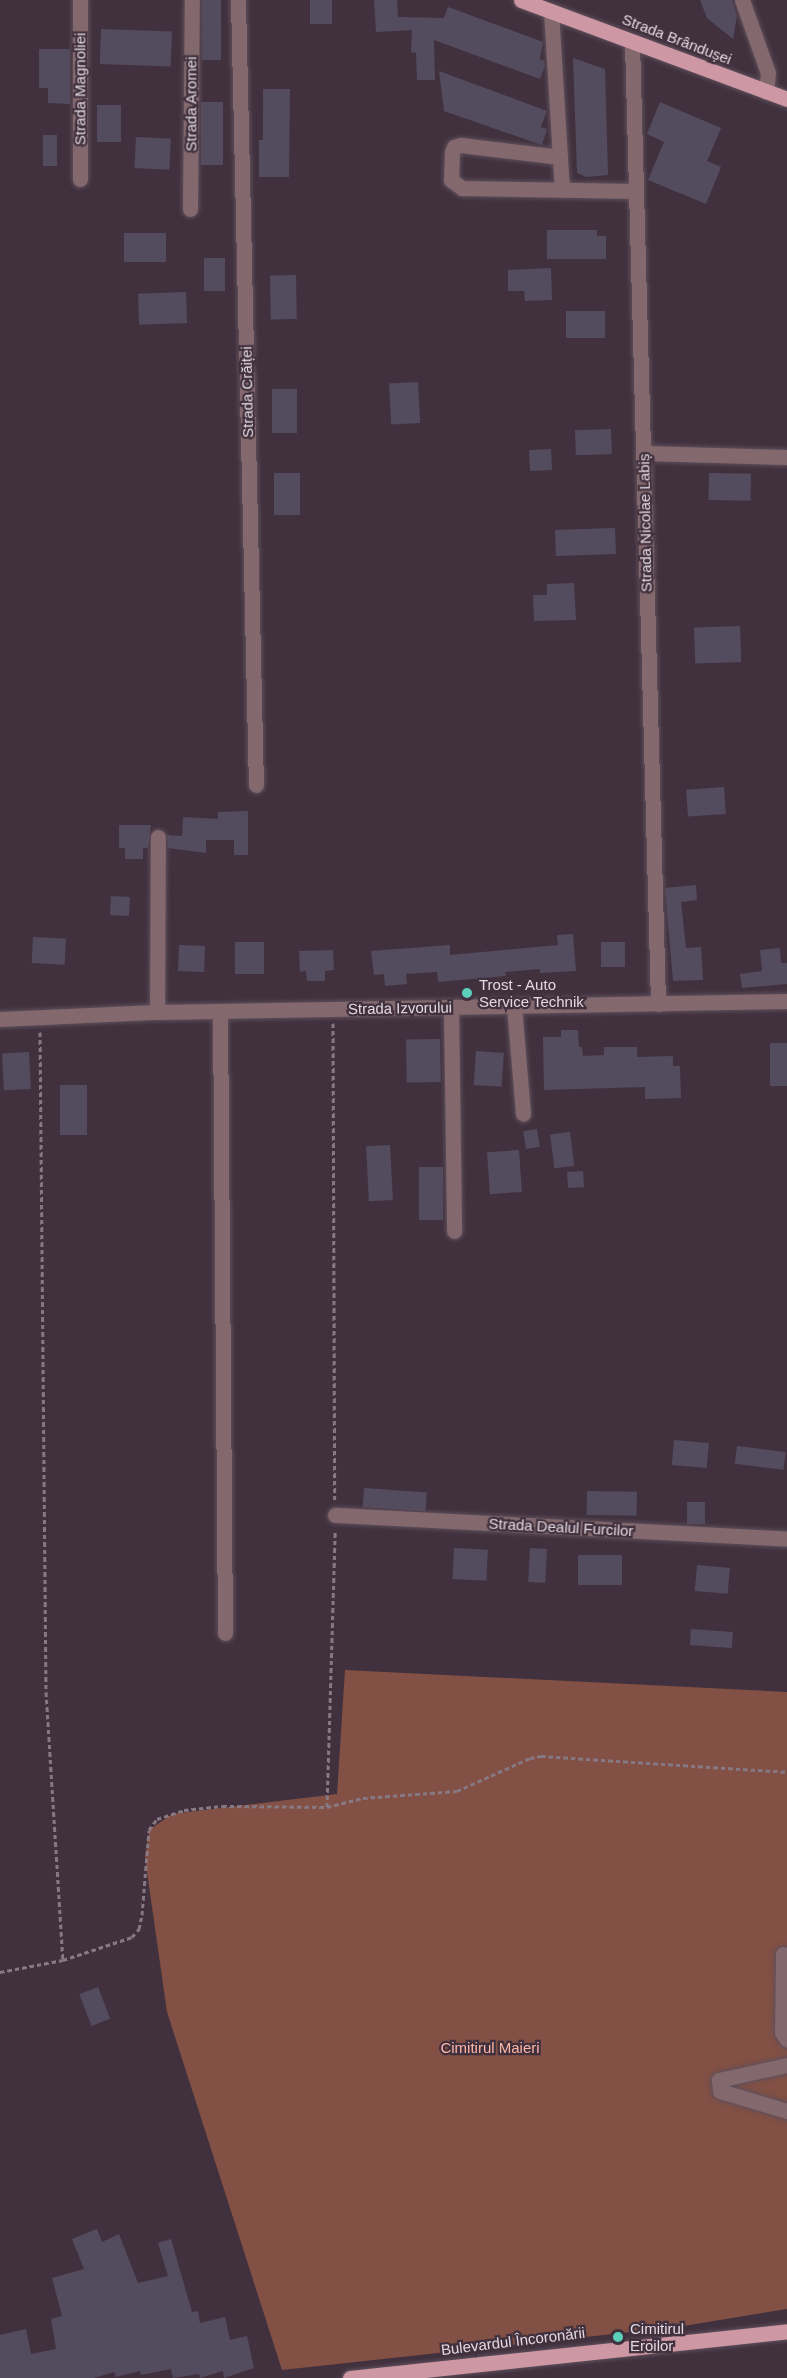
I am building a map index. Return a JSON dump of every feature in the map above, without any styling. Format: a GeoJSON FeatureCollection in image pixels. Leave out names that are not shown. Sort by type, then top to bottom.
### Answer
{"type":"FeatureCollection","features":[{"type":"Feature","properties":{"kind":"main road","name":"Strada Brândușei"},"geometry":{"type":"LineString","coordinates":[[521,0],[787,99]]}},
{"type":"Feature","properties":{"kind":"main road","name":"Bulevardul Încoronării"},"geometry":{"type":"LineString","coordinates":[[350,2378],[787,2331]]}},
{"type":"Feature","properties":{"kind":"street","name":"Strada Magnoliei"},"geometry":{"type":"LineString","coordinates":[[80,0],[80,179]]}},
{"type":"Feature","properties":{"kind":"street","name":"Strada Aromei"},"geometry":{"type":"LineString","coordinates":[[190,209],[192,0]]}},
{"type":"Feature","properties":{"kind":"street","name":"Strada Crăiței"},"geometry":{"type":"LineString","coordinates":[[238,0],[256,784]]}},
{"type":"Feature","properties":{"kind":"street"},"geometry":{"type":"LineString","coordinates":[[742,0],[768,73],[766,92]]}},
{"type":"Feature","properties":{"kind":"street"},"geometry":{"type":"LineString","coordinates":[[551,11],[562,190]]}},
{"type":"Feature","properties":{"kind":"street","name":"Strada Nicolae Labiș"},"geometry":{"type":"LineString","coordinates":[[632,42],[658,1004]]}},
{"type":"Feature","properties":{"kind":"street"},"geometry":{"type":"LineString","coordinates":[[560,158],[461,145],[454,147],[452,152],[451,180],[462,188],[636,191]]}},
{"type":"Feature","properties":{"kind":"street"},"geometry":{"type":"LineString","coordinates":[[643,453],[787,457]]}},
{"type":"Feature","properties":{"kind":"street"},"geometry":{"type":"LineString","coordinates":[[157,1012],[158,837]]}},
{"type":"Feature","properties":{"kind":"street","name":"Strada Izvorului"},"geometry":{"type":"LineString","coordinates":[[0,1019],[157,1012],[787,1001]]}},
{"type":"Feature","properties":{"kind":"street"},"geometry":{"type":"LineString","coordinates":[[514,1006],[523,1114]]}},
{"type":"Feature","properties":{"kind":"street"},"geometry":{"type":"LineString","coordinates":[[451,1007],[454,1232]]}},
{"type":"Feature","properties":{"kind":"street"},"geometry":{"type":"LineString","coordinates":[[220,1011],[225,1633]]}},
{"type":"Feature","properties":{"kind":"street","name":"Strada Dealul Furcilor"},"geometry":{"type":"LineString","coordinates":[[335,1515],[787,1539]]}},
{"type":"Feature","properties":{"kind":"street"},"geometry":{"type":"LineString","coordinates":[[783,1954],[782,2032],[787,2040]]}},
{"type":"Feature","properties":{"kind":"street"},"geometry":{"type":"LineString","coordinates":[[787,2065],[719,2080],[720,2091],[787,2111]]}},
{"type":"Feature","properties":{"kind":"path"},"geometry":{"type":"LineString","coordinates":[[327,1807],[335,1515],[333,1009]]}},
{"type":"Feature","properties":{"kind":"path"},"geometry":{"type":"LineString","coordinates":[[40,1017],[46,1692],[63,1960]]}},
{"type":"Feature","properties":{"kind":"path"},"geometry":{"type":"LineString","coordinates":[[0,1972],[63,1960],[132,1938],[139,1929],[149,1830],[157,1819],[184,1810],[222,1806],[327,1807],[363,1798],[456,1791],[530,1758],[541,1756],[787,1772]]}},
{"type":"Feature","properties":{"kind":"green space","name":"Cimitirul Maieri"},"geometry":{"type":"Polygon","coordinates":[[[345,1670],[787,1692],[787,2309],[677,2327],[282,2370],[167,2012],[145,1858],[149,1830],[172,1814],[337,1794],[345,1670]]]}},
{"type":"Feature","properties":{"kind":"building"},"geometry":{"type":"Polygon","coordinates":[[[202,0],[221,0],[221,60],[202,60],[202,0]]]}},
{"type":"Feature","properties":{"kind":"building"},"geometry":{"type":"Polygon","coordinates":[[[310,0],[332,0],[332,24],[310,24],[310,0]]]}},
{"type":"Feature","properties":{"kind":"building"},"geometry":{"type":"Polygon","coordinates":[[[374,0],[397,0],[398,17],[444,18],[448,7],[543,42],[540,59],[544,61],[545,66],[540,79],[434,40],[435,80],[417,80],[416,53],[411,52],[412,30],[376,32],[374,0]]]}},
{"type":"Feature","properties":{"kind":"building"},"geometry":{"type":"Polygon","coordinates":[[[700,0],[732,0],[737,16],[733,39],[707,18],[700,0]]]}},
{"type":"Feature","properties":{"kind":"building"},"geometry":{"type":"Polygon","coordinates":[[[101,29],[172,31],[171,66],[100,64],[101,29]]]}},
{"type":"Feature","properties":{"kind":"building"},"geometry":{"type":"Polygon","coordinates":[[[39,49],[70,49],[70,104],[48,103],[48,88],[39,88],[39,49]]]}},
{"type":"Feature","properties":{"kind":"building"},"geometry":{"type":"Polygon","coordinates":[[[573,58],[605,69],[608,175],[586,177],[577,173],[573,58]]]}},
{"type":"Feature","properties":{"kind":"building"},"geometry":{"type":"Polygon","coordinates":[[[439,71],[547,111],[541,127],[547,129],[542,145],[444,111],[439,71]]]}},
{"type":"Feature","properties":{"kind":"building"},"geometry":{"type":"Polygon","coordinates":[[[263,89],[290,89],[289,177],[259,177],[259,140],[263,140],[263,89]]]}},
{"type":"Feature","properties":{"kind":"building"},"geometry":{"type":"Polygon","coordinates":[[[201,102],[223,102],[223,165],[201,165],[201,102]]]}},
{"type":"Feature","properties":{"kind":"building"},"geometry":{"type":"Polygon","coordinates":[[[660,102],[721,128],[707,161],[721,167],[706,204],[648,180],[664,142],[647,134],[660,102]]]}},
{"type":"Feature","properties":{"kind":"building"},"geometry":{"type":"Polygon","coordinates":[[[97,105],[121,105],[121,142],[97,142],[97,105]]]}},
{"type":"Feature","properties":{"kind":"building"},"geometry":{"type":"Polygon","coordinates":[[[43,135],[57,135],[57,166],[43,166],[43,135]]]}},
{"type":"Feature","properties":{"kind":"building"},"geometry":{"type":"Polygon","coordinates":[[[136,137],[171,139],[169,170],[134,168],[136,137]]]}},
{"type":"Feature","properties":{"kind":"building"},"geometry":{"type":"Polygon","coordinates":[[[547,230],[597,230],[597,236],[606,236],[606,259],[547,259],[547,230]]]}},
{"type":"Feature","properties":{"kind":"building"},"geometry":{"type":"Polygon","coordinates":[[[124,233],[166,233],[166,262],[124,262],[124,233]]]}},
{"type":"Feature","properties":{"kind":"building"},"geometry":{"type":"Polygon","coordinates":[[[204,258],[225,258],[225,291],[204,291],[204,258]]]}},
{"type":"Feature","properties":{"kind":"building"},"geometry":{"type":"Polygon","coordinates":[[[551,268],[552,300],[525,301],[524,291],[508,291],[508,270],[551,268]]]}},
{"type":"Feature","properties":{"kind":"building"},"geometry":{"type":"Polygon","coordinates":[[[270,275],[296,275],[297,319],[271,319],[270,275]]]}},
{"type":"Feature","properties":{"kind":"building"},"geometry":{"type":"Polygon","coordinates":[[[186,292],[187,323],[139,325],[138,294],[186,292]]]}},
{"type":"Feature","properties":{"kind":"building"},"geometry":{"type":"Polygon","coordinates":[[[566,311],[605,311],[605,338],[566,338],[566,311]]]}},
{"type":"Feature","properties":{"kind":"building"},"geometry":{"type":"Polygon","coordinates":[[[418,382],[420,423],[391,424],[389,384],[418,382]]]}},
{"type":"Feature","properties":{"kind":"building"},"geometry":{"type":"Polygon","coordinates":[[[272,389],[297,389],[297,433],[272,433],[272,389]]]}},
{"type":"Feature","properties":{"kind":"building"},"geometry":{"type":"Polygon","coordinates":[[[611,429],[612,454],[576,455],[575,430],[611,429]]]}},
{"type":"Feature","properties":{"kind":"building"},"geometry":{"type":"Polygon","coordinates":[[[551,449],[552,470],[530,471],[529,450],[551,449]]]}},
{"type":"Feature","properties":{"kind":"building"},"geometry":{"type":"Polygon","coordinates":[[[274,473],[300,473],[300,515],[274,515],[274,473]]]}},
{"type":"Feature","properties":{"kind":"building"},"geometry":{"type":"Polygon","coordinates":[[[709,473],[751,474],[751,501],[709,500],[709,473]]]}},
{"type":"Feature","properties":{"kind":"building"},"geometry":{"type":"Polygon","coordinates":[[[615,528],[616,554],[556,556],[555,530],[615,528]]]}},
{"type":"Feature","properties":{"kind":"building"},"geometry":{"type":"Polygon","coordinates":[[[574,583],[576,620],[534,621],[533,595],[547,595],[547,584],[574,583]]]}},
{"type":"Feature","properties":{"kind":"building"},"geometry":{"type":"Polygon","coordinates":[[[740,626],[741,662],[695,664],[694,628],[740,626]]]}},
{"type":"Feature","properties":{"kind":"building"},"geometry":{"type":"Polygon","coordinates":[[[724,787],[726,814],[688,817],[686,790],[724,787]]]}},
{"type":"Feature","properties":{"kind":"building"},"geometry":{"type":"Polygon","coordinates":[[[248,811],[248,855],[234,855],[234,840],[206,840],[206,853],[168,848],[167,835],[182,836],[183,817],[218,819],[218,812],[248,811]]]}},
{"type":"Feature","properties":{"kind":"building"},"geometry":{"type":"Polygon","coordinates":[[[119,825],[151,825],[148,848],[143,848],[143,859],[125,859],[125,848],[119,848],[119,825]]]}},
{"type":"Feature","properties":{"kind":"building"},"geometry":{"type":"Polygon","coordinates":[[[696,885],[697,900],[681,902],[686,948],[701,947],[703,980],[673,981],[665,888],[696,885]]]}},
{"type":"Feature","properties":{"kind":"building"},"geometry":{"type":"Polygon","coordinates":[[[111,896],[130,897],[129,916],[110,915],[111,896]]]}},
{"type":"Feature","properties":{"kind":"building"},"geometry":{"type":"Polygon","coordinates":[[[573,934],[576,971],[540,973],[540,969],[505,972],[506,976],[438,982],[437,972],[406,974],[407,984],[385,986],[384,974],[374,975],[371,951],[450,945],[450,955],[558,945],[557,935],[573,934]]]}},
{"type":"Feature","properties":{"kind":"building"},"geometry":{"type":"Polygon","coordinates":[[[33,937],[66,939],[65,965],[32,963],[33,937]]]}},
{"type":"Feature","properties":{"kind":"building"},"geometry":{"type":"Polygon","coordinates":[[[235,942],[264,942],[264,974],[235,974],[235,942]]]}},
{"type":"Feature","properties":{"kind":"building"},"geometry":{"type":"Polygon","coordinates":[[[601,942],[625,942],[625,967],[601,967],[601,942]]]}},
{"type":"Feature","properties":{"kind":"building"},"geometry":{"type":"Polygon","coordinates":[[[179,945],[205,946],[204,972],[178,971],[179,945]]]}},
{"type":"Feature","properties":{"kind":"building"},"geometry":{"type":"Polygon","coordinates":[[[780,948],[781,963],[787,963],[787,984],[742,988],[740,974],[762,971],[760,950],[780,948]]]}},
{"type":"Feature","properties":{"kind":"building"},"geometry":{"type":"Polygon","coordinates":[[[333,950],[334,970],[325,971],[325,981],[307,981],[306,971],[300,972],[299,951],[333,950]]]}},
{"type":"Feature","properties":{"kind":"building"},"geometry":{"type":"Polygon","coordinates":[[[561,1030],[578,1030],[579,1047],[582,1047],[583,1056],[604,1055],[604,1047],[637,1047],[637,1057],[673,1056],[673,1066],[680,1066],[681,1098],[645,1099],[645,1087],[544,1090],[543,1037],[561,1037],[561,1030]]]}},
{"type":"Feature","properties":{"kind":"building"},"geometry":{"type":"Polygon","coordinates":[[[440,1039],[441,1082],[407,1083],[406,1040],[440,1039]]]}},
{"type":"Feature","properties":{"kind":"building"},"geometry":{"type":"Polygon","coordinates":[[[770,1043],[787,1043],[787,1086],[770,1086],[770,1043]]]}},
{"type":"Feature","properties":{"kind":"building"},"geometry":{"type":"Polygon","coordinates":[[[476,1051],[504,1053],[502,1087],[474,1085],[476,1051]]]}},
{"type":"Feature","properties":{"kind":"building"},"geometry":{"type":"Polygon","coordinates":[[[29,1052],[31,1089],[4,1090],[2,1053],[29,1052]]]}},
{"type":"Feature","properties":{"kind":"building"},"geometry":{"type":"Polygon","coordinates":[[[60,1085],[87,1085],[87,1135],[60,1135],[60,1085]]]}},
{"type":"Feature","properties":{"kind":"building"},"geometry":{"type":"Polygon","coordinates":[[[537,1129],[540,1147],[526,1149],[523,1131],[537,1129]]]}},
{"type":"Feature","properties":{"kind":"building"},"geometry":{"type":"Polygon","coordinates":[[[570,1132],[574,1166],[554,1168],[550,1134],[570,1132]]]}},
{"type":"Feature","properties":{"kind":"building"},"geometry":{"type":"Polygon","coordinates":[[[390,1145],[393,1200],[369,1201],[366,1146],[390,1145]]]}},
{"type":"Feature","properties":{"kind":"building"},"geometry":{"type":"Polygon","coordinates":[[[519,1150],[522,1192],[490,1194],[487,1152],[519,1150]]]}},
{"type":"Feature","properties":{"kind":"building"},"geometry":{"type":"Polygon","coordinates":[[[419,1167],[443,1167],[443,1220],[419,1220],[419,1167]]]}},
{"type":"Feature","properties":{"kind":"building"},"geometry":{"type":"Polygon","coordinates":[[[583,1171],[584,1187],[568,1188],[567,1172],[583,1171]]]}},
{"type":"Feature","properties":{"kind":"building"},"geometry":{"type":"Polygon","coordinates":[[[674,1440],[709,1443],[707,1468],[672,1465],[674,1440]]]}},
{"type":"Feature","properties":{"kind":"building"},"geometry":{"type":"Polygon","coordinates":[[[737,1446],[786,1452],[783,1470],[735,1464],[737,1446]]]}},
{"type":"Feature","properties":{"kind":"building"},"geometry":{"type":"Polygon","coordinates":[[[364,1488],[427,1492],[426,1511],[363,1507],[364,1488]]]}},
{"type":"Feature","properties":{"kind":"building"},"geometry":{"type":"Polygon","coordinates":[[[587,1491],[637,1492],[637,1516],[587,1515],[587,1491]]]}},
{"type":"Feature","properties":{"kind":"building"},"geometry":{"type":"Polygon","coordinates":[[[687,1502],[705,1502],[705,1524],[687,1524],[687,1502]]]}},
{"type":"Feature","properties":{"kind":"building"},"geometry":{"type":"Polygon","coordinates":[[[454,1548],[488,1550],[486,1581],[452,1579],[454,1548]]]}},
{"type":"Feature","properties":{"kind":"building"},"geometry":{"type":"Polygon","coordinates":[[[530,1548],[547,1549],[545,1583],[528,1582],[530,1548]]]}},
{"type":"Feature","properties":{"kind":"building"},"geometry":{"type":"Polygon","coordinates":[[[578,1555],[622,1555],[622,1585],[578,1585],[578,1555]]]}},
{"type":"Feature","properties":{"kind":"building"},"geometry":{"type":"Polygon","coordinates":[[[697,1565],[730,1568],[728,1594],[695,1591],[697,1565]]]}},
{"type":"Feature","properties":{"kind":"building"},"geometry":{"type":"Polygon","coordinates":[[[691,1629],[733,1632],[732,1648],[690,1645],[691,1629]]]}},
{"type":"Feature","properties":{"kind":"building"},"geometry":{"type":"Polygon","coordinates":[[[98,1987],[110,2019],[92,2026],[79,1994],[98,1987]]]}},
{"type":"Feature","properties":{"kind":"building"},"geometry":{"type":"Polygon","coordinates":[[[97,2229],[102,2242],[119,2234],[138,2283],[168,2276],[158,2243],[171,2239],[192,2312],[198,2311],[200,2323],[225,2317],[230,2340],[247,2336],[254,2368],[224,2378],[223,2371],[200,2378],[199,2374],[173,2378],[171,2369],[141,2375],[140,2371],[116,2377],[114,2372],[94,2378],[0,2378],[0,2335],[26,2329],[31,2354],[56,2349],[51,2319],[62,2316],[52,2278],[84,2269],[72,2239],[97,2229]]]}},
{"type":"Feature","properties":{"kind":"place","name":"Trost - Auto Service Technik"},"geometry":{"type":"Point","coordinates":[467,993]}},
{"type":"Feature","properties":{"kind":"place","name":"Cimitirul Eroilor"},"geometry":{"type":"Point","coordinates":[618,2337]}}]}
